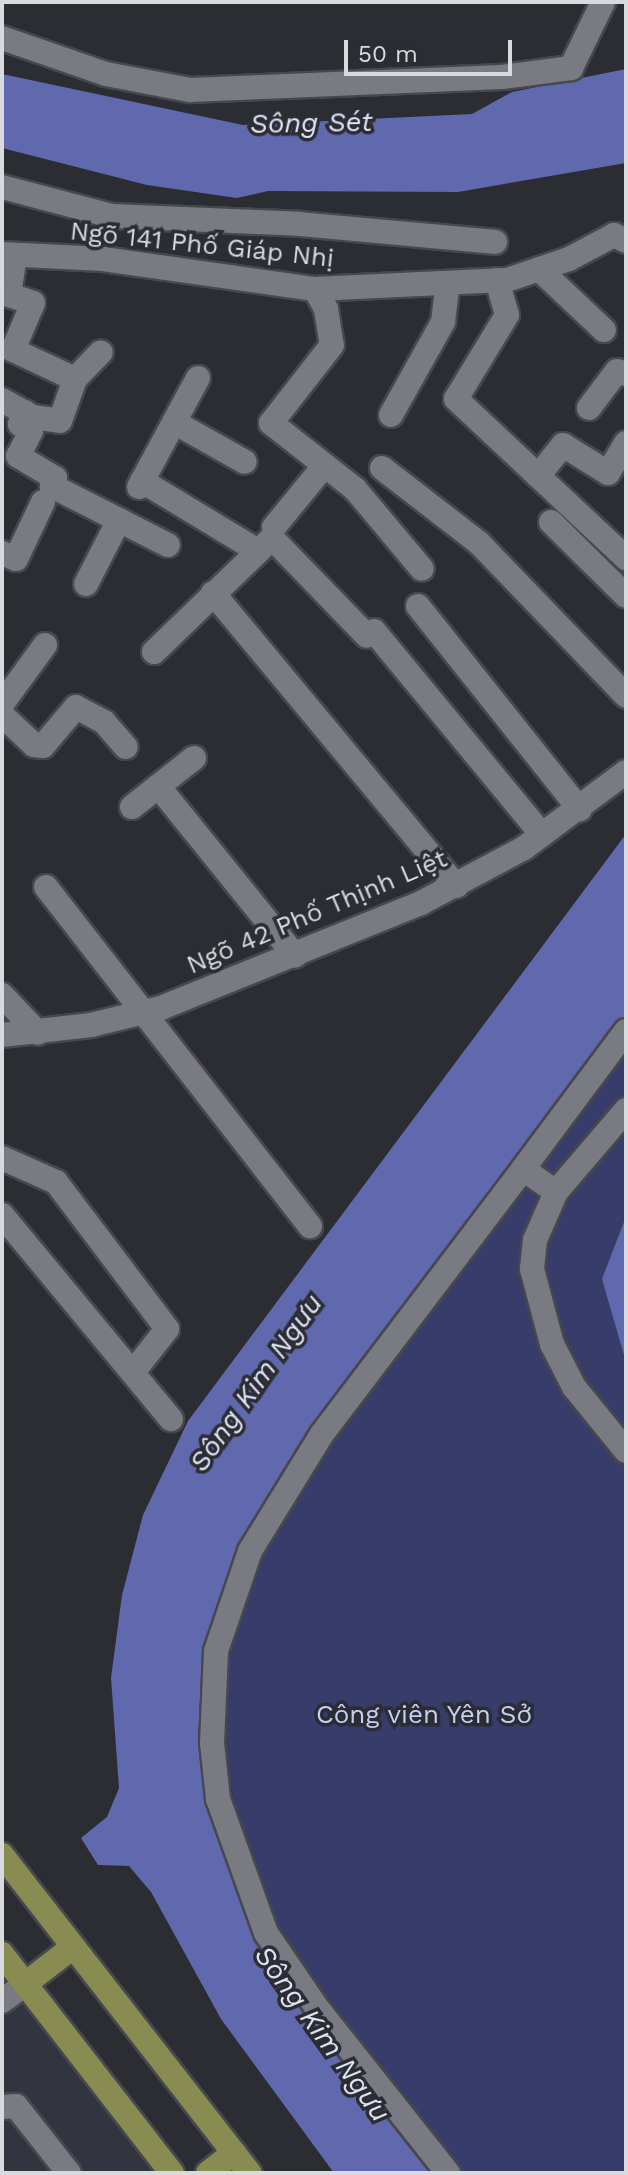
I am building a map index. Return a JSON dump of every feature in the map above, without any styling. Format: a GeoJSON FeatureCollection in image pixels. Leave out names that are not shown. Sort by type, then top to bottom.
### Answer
{"type":"FeatureCollection","features":[{"type":"Feature","properties":{"kind":"main road"},"geometry":{"type":"LineString","coordinates":[[2,1855],[250,2173]]}},
{"type":"Feature","properties":{"kind":"main road"},"geometry":{"type":"LineString","coordinates":[[25,1984],[73,1947]]}},
{"type":"Feature","properties":{"kind":"main road"},"geometry":{"type":"LineString","coordinates":[[2,1954],[172,2173]]}},
{"type":"Feature","properties":{"kind":"main road"},"geometry":{"type":"LineString","coordinates":[[208,2173],[234,2153]]}},
{"type":"Feature","properties":{"kind":"street"},"geometry":{"type":"LineString","coordinates":[[2,38],[106,74],[190,90],[502,77],[571,68],[603,2]]}},
{"type":"Feature","properties":{"kind":"street","name":"Ngõ 141 Phố Giáp Nhị"},"geometry":{"type":"LineString","coordinates":[[2,187],[112,216],[299,224],[495,242]]}},
{"type":"Feature","properties":{"kind":"street","name":"Ngõ 141 Phố Giáp Nhị"},"geometry":{"type":"LineString","coordinates":[[9,255],[103,259],[315,289],[497,280],[539,269],[614,235],[626,241]]}},
{"type":"Feature","properties":{"kind":"street"},"geometry":{"type":"LineString","coordinates":[[9,255],[9,295],[33,303],[13,350],[75,379]]}},
{"type":"Feature","properties":{"kind":"street"},"geometry":{"type":"LineString","coordinates":[[539,269],[604,330]]}},
{"type":"Feature","properties":{"kind":"street"},"geometry":{"type":"LineString","coordinates":[[497,280],[507,315],[456,399],[626,558]]}},
{"type":"Feature","properties":{"kind":"street"},"geometry":{"type":"LineString","coordinates":[[391,415],[443,322],[448,283]]}},
{"type":"Feature","properties":{"kind":"street"},"geometry":{"type":"LineString","coordinates":[[315,289],[326,309],[332,345],[271,423],[355,489],[360,499],[422,569]]}},
{"type":"Feature","properties":{"kind":"street"},"geometry":{"type":"LineString","coordinates":[[2,400],[29,414],[60,421],[75,379],[101,352]]}},
{"type":"Feature","properties":{"kind":"street"},"geometry":{"type":"LineString","coordinates":[[589,408],[617,371],[626,374]]}},
{"type":"Feature","properties":{"kind":"street"},"geometry":{"type":"LineString","coordinates":[[198,378],[141,484],[268,539],[370,633],[542,835]]}},
{"type":"Feature","properties":{"kind":"street"},"geometry":{"type":"LineString","coordinates":[[29,414],[20,424],[31,431],[18,456],[55,478],[52,486],[168,545]]}},
{"type":"Feature","properties":{"kind":"street"},"geometry":{"type":"LineString","coordinates":[[174,422],[245,462]]}},
{"type":"Feature","properties":{"kind":"street"},"geometry":{"type":"LineString","coordinates":[[538,476],[563,445],[608,473],[626,443]]}},
{"type":"Feature","properties":{"kind":"street"},"geometry":{"type":"LineString","coordinates":[[360,499],[387,462],[479,543],[626,696]]}},
{"type":"Feature","properties":{"kind":"street"},"geometry":{"type":"LineString","coordinates":[[154,652],[268,539],[325,465]]}},
{"type":"Feature","properties":{"kind":"street"},"geometry":{"type":"LineString","coordinates":[[2,553],[16,559],[43,502]]}},
{"type":"Feature","properties":{"kind":"street"},"geometry":{"type":"LineString","coordinates":[[86,584],[119,520]]}},
{"type":"Feature","properties":{"kind":"street"},"geometry":{"type":"LineString","coordinates":[[551,522],[626,596]]}},
{"type":"Feature","properties":{"kind":"street"},"geometry":{"type":"LineString","coordinates":[[213,593],[456,886]]}},
{"type":"Feature","properties":{"kind":"street"},"geometry":{"type":"LineString","coordinates":[[418,606],[580,810]]}},
{"type":"Feature","properties":{"kind":"street"},"geometry":{"type":"LineString","coordinates":[[2,704],[45,645]]}},
{"type":"Feature","properties":{"kind":"street"},"geometry":{"type":"LineString","coordinates":[[2,715],[34,745],[43,746],[76,707],[104,722],[126,747]]}},
{"type":"Feature","properties":{"kind":"street"},"geometry":{"type":"LineString","coordinates":[[132,807],[194,758]]}},
{"type":"Feature","properties":{"kind":"street","name":"Ngõ 42 Phố Thịnh Liệt"},"geometry":{"type":"LineString","coordinates":[[2,1035],[38,1033],[146,1012],[295,956],[456,886],[580,810],[626,772]]}},
{"type":"Feature","properties":{"kind":"street"},"geometry":{"type":"LineString","coordinates":[[158,786],[295,956]]}},
{"type":"Feature","properties":{"kind":"street"},"geometry":{"type":"LineString","coordinates":[[46,887],[310,1226]]}},
{"type":"Feature","properties":{"kind":"street"},"geometry":{"type":"LineString","coordinates":[[2,995],[38,1033]]}},
{"type":"Feature","properties":{"kind":"street"},"geometry":{"type":"LineString","coordinates":[[448,2173],[315,2005],[266,1933],[218,1799],[212,1743],[216,1651],[235,1586],[276,1505],[322,1434],[626,1031]]}},
{"type":"Feature","properties":{"kind":"street"},"geometry":{"type":"LineString","coordinates":[[626,1110],[556,1192],[535,1240],[532,1269],[537,1300],[574,1387],[626,1451]]}},
{"type":"Feature","properties":{"kind":"street"},"geometry":{"type":"LineString","coordinates":[[2,1158],[56,1182],[167,1329],[134,1371]]}},
{"type":"Feature","properties":{"kind":"street"},"geometry":{"type":"LineString","coordinates":[[523,1169],[556,1192]]}},
{"type":"Feature","properties":{"kind":"street"},"geometry":{"type":"LineString","coordinates":[[2,1215],[171,1419]]}},
{"type":"Feature","properties":{"kind":"street"},"geometry":{"type":"LineString","coordinates":[[2,2001],[25,1984]]}},
{"type":"Feature","properties":{"kind":"street"},"geometry":{"type":"LineString","coordinates":[[2,2107],[16,2106],[57,2169]]}},
{"type":"Feature","properties":{"kind":"shaded area"},"geometry":{"type":"Polygon","coordinates":[[[21,1998],[157,2173],[2,2173],[2,2013],[21,1998]]]}},
{"type":"Feature","properties":{"kind":"green space","name":"Công viên Yên Sở"},"geometry":{"type":"Polygon","coordinates":[[[626,1054],[626,2173],[461,2173],[283,1945],[242,1837],[224,1756],[220,1672],[257,1552],[292,1492],[626,1054]]]}},
{"type":"Feature","properties":{"kind":"water","name":"Sông Sét"},"geometry":{"type":"Polygon","coordinates":[[[626,69],[626,163],[458,192],[268,191],[237,198],[147,185],[2,148],[2,74],[243,125],[472,114],[512,92],[626,69]]]}},
{"type":"Feature","properties":{"kind":"water","name":"Sông Kim Ngưu"},"geometry":{"type":"Polygon","coordinates":[[[626,834],[626,1023],[318,1429],[211,1644],[211,1808],[235,1889],[268,1955],[439,2173],[334,2173],[221,2019],[151,1892],[129,1866],[98,1865],[81,1838],[107,1817],[119,1788],[111,1678],[122,1595],[143,1515],[188,1421],[626,834]]]}},
{"type":"Feature","properties":{"kind":"water"},"geometry":{"type":"Polygon","coordinates":[[[626,1217],[626,1362],[602,1279],[626,1217]]]}}]}
